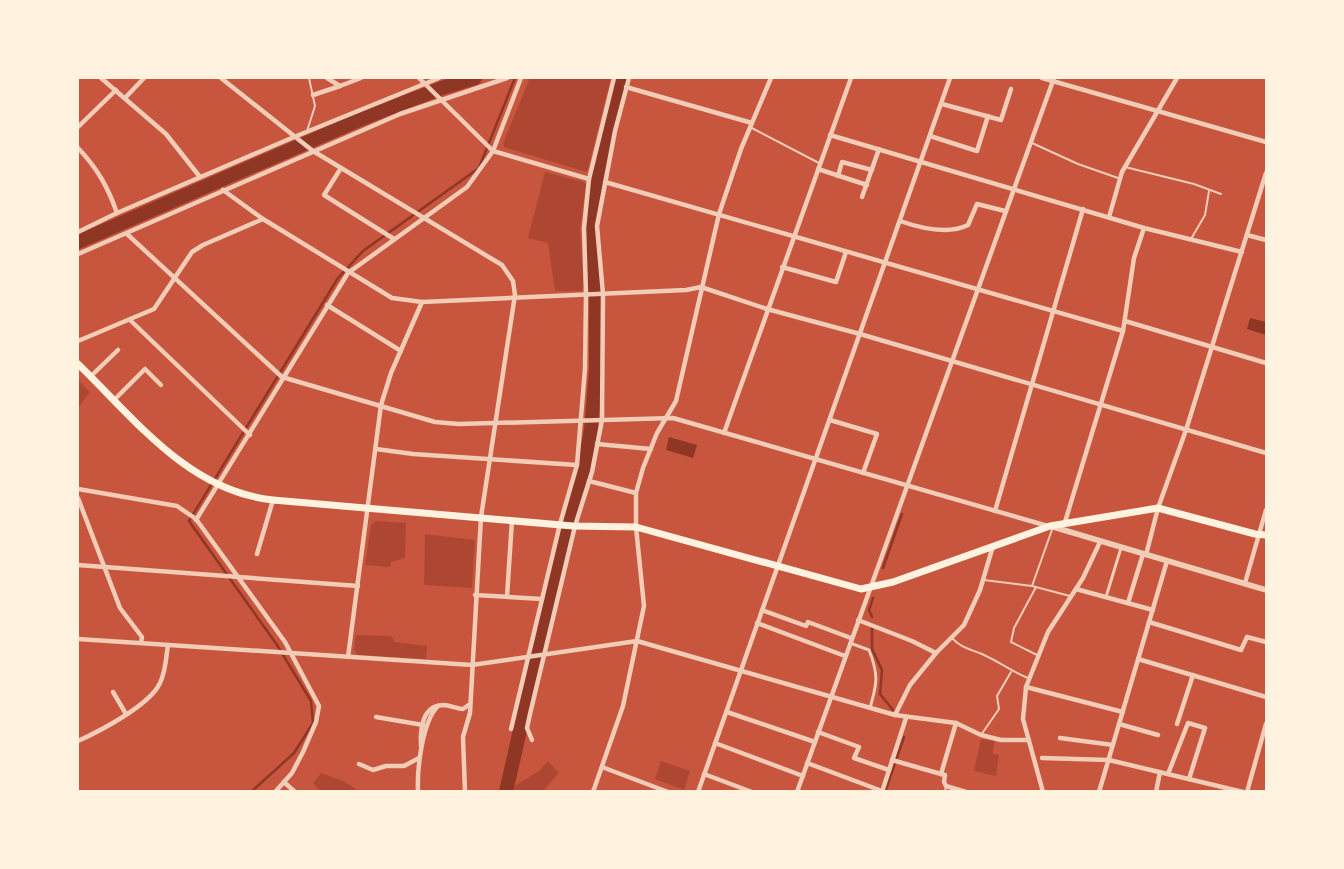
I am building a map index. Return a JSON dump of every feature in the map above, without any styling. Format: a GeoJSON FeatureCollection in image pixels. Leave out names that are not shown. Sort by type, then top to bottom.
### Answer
{"type":"FeatureCollection","features":[{"type":"Feature","properties":{"kind":"main road"},"geometry":{"type":"LineString","coordinates":[[78,364],[178,461],[218,486],[242,495],[272,500],[574,526],[636,527],[861,589],[894,582],[1065,522],[1158,508],[1263,535]]}},
{"type":"Feature","properties":{"kind":"street"},"geometry":{"type":"LineString","coordinates":[[101,78],[166,134],[200,177]]}},
{"type":"Feature","properties":{"kind":"street"},"geometry":{"type":"LineString","coordinates":[[125,98],[144,78]]}},
{"type":"Feature","properties":{"kind":"street"},"geometry":{"type":"LineString","coordinates":[[221,78],[313,152],[423,216],[502,265],[513,281],[514,298],[481,517],[470,703],[463,737],[465,792]]}},
{"type":"Feature","properties":{"kind":"street"},"geometry":{"type":"LineString","coordinates":[[327,78],[340,86]]}},
{"type":"Feature","properties":{"kind":"street"},"geometry":{"type":"LineString","coordinates":[[313,95],[359,78]]}},
{"type":"Feature","properties":{"kind":"street"},"geometry":{"type":"LineString","coordinates":[[419,78],[493,151],[590,179]]}},
{"type":"Feature","properties":{"kind":"street"},"geometry":{"type":"LineString","coordinates":[[78,232],[294,137],[440,78]]}},
{"type":"Feature","properties":{"kind":"street"},"geometry":{"type":"LineString","coordinates":[[78,254],[400,114],[508,78]]}},
{"type":"Feature","properties":{"kind":"street"},"geometry":{"type":"LineString","coordinates":[[196,520],[348,272],[423,216],[467,187],[493,151],[521,78]]}},
{"type":"Feature","properties":{"kind":"street"},"geometry":{"type":"LineString","coordinates":[[512,728],[530,658],[542,599],[577,465],[583,420],[586,294],[584,228],[590,179],[614,78]]}},
{"type":"Feature","properties":{"kind":"street"},"geometry":{"type":"LineString","coordinates":[[532,740],[527,728],[574,526],[589,481],[602,420],[602,294],[597,226],[629,78]]}},
{"type":"Feature","properties":{"kind":"street"},"geometry":{"type":"LineString","coordinates":[[593,792],[594,782],[602,767],[623,706],[644,606],[636,527],[636,493],[651,449],[676,401],[719,214],[751,125],[771,78]]}},
{"type":"Feature","properties":{"kind":"street"},"geometry":{"type":"LineString","coordinates":[[724,433],[851,78]]}},
{"type":"Feature","properties":{"kind":"street"},"geometry":{"type":"LineString","coordinates":[[698,792],[950,78]]}},
{"type":"Feature","properties":{"kind":"street"},"geometry":{"type":"LineString","coordinates":[[1042,78],[1053,79],[1266,142]]}},
{"type":"Feature","properties":{"kind":"street"},"geometry":{"type":"LineString","coordinates":[[1110,217],[1125,166],[1176,78]]}},
{"type":"Feature","properties":{"kind":"street"},"geometry":{"type":"LineString","coordinates":[[797,792],[1053,79]]}},
{"type":"Feature","properties":{"kind":"street"},"geometry":{"type":"LineString","coordinates":[[626,87],[751,125]]}},
{"type":"Feature","properties":{"kind":"street"},"geometry":{"type":"LineString","coordinates":[[942,104],[1001,120],[1011,89]]}},
{"type":"Feature","properties":{"kind":"street"},"geometry":{"type":"LineString","coordinates":[[78,127],[116,90]]}},
{"type":"Feature","properties":{"kind":"street"},"geometry":{"type":"LineString","coordinates":[[930,136],[977,150],[988,116]]}},
{"type":"Feature","properties":{"kind":"street"},"geometry":{"type":"LineString","coordinates":[[830,135],[1144,228],[1242,252]]}},
{"type":"Feature","properties":{"kind":"street"},"geometry":{"type":"LineString","coordinates":[[78,148],[94,165],[107,185],[118,213]]}},
{"type":"Feature","properties":{"kind":"street"},"geometry":{"type":"LineString","coordinates":[[862,197],[879,149]]}},
{"type":"Feature","properties":{"kind":"street"},"geometry":{"type":"LineString","coordinates":[[838,176],[842,162],[872,170]]}},
{"type":"Feature","properties":{"kind":"street"},"geometry":{"type":"LineString","coordinates":[[341,168],[324,195],[393,238]]}},
{"type":"Feature","properties":{"kind":"street"},"geometry":{"type":"LineString","coordinates":[[818,169],[867,185]]}},
{"type":"Feature","properties":{"kind":"street"},"geometry":{"type":"LineString","coordinates":[[1128,603],[1213,346],[1266,173]]}},
{"type":"Feature","properties":{"kind":"street"},"geometry":{"type":"LineString","coordinates":[[605,182],[1122,331]]}},
{"type":"Feature","properties":{"kind":"street"},"geometry":{"type":"LineString","coordinates":[[223,190],[263,219],[340,268],[392,298],[422,302],[686,290],[701,287],[767,309],[860,334],[1032,386],[1266,453]]}},
{"type":"Feature","properties":{"kind":"street"},"geometry":{"type":"LineString","coordinates":[[900,221],[931,230],[963,228],[968,225],[977,204],[1005,211]]}},
{"type":"Feature","properties":{"kind":"street"},"geometry":{"type":"LineString","coordinates":[[995,511],[1083,209]]}},
{"type":"Feature","properties":{"kind":"street"},"geometry":{"type":"LineString","coordinates":[[78,341],[154,309],[176,279],[192,252],[203,245],[263,219]]}},
{"type":"Feature","properties":{"kind":"street"},"geometry":{"type":"LineString","coordinates":[[1065,522],[1125,321],[1134,258],[1144,228]]}},
{"type":"Feature","properties":{"kind":"street"},"geometry":{"type":"LineString","coordinates":[[127,234],[282,377],[435,422],[495,424],[673,418],[1266,590]]}},
{"type":"Feature","properties":{"kind":"street"},"geometry":{"type":"LineString","coordinates":[[1246,235],[1266,240]]}},
{"type":"Feature","properties":{"kind":"street"},"geometry":{"type":"LineString","coordinates":[[782,267],[836,282],[846,252]]}},
{"type":"Feature","properties":{"kind":"street"},"geometry":{"type":"LineString","coordinates":[[348,657],[381,405],[391,372],[422,302]]}},
{"type":"Feature","properties":{"kind":"street"},"geometry":{"type":"LineString","coordinates":[[328,305],[401,351]]}},
{"type":"Feature","properties":{"kind":"street"},"geometry":{"type":"LineString","coordinates":[[130,320],[249,435]]}},
{"type":"Feature","properties":{"kind":"street"},"geometry":{"type":"LineString","coordinates":[[1125,321],[1266,363]]}},
{"type":"Feature","properties":{"kind":"street"},"geometry":{"type":"LineString","coordinates":[[90,377],[118,350]]}},
{"type":"Feature","properties":{"kind":"street"},"geometry":{"type":"LineString","coordinates":[[114,400],[145,369],[161,385]]}},
{"type":"Feature","properties":{"kind":"street"},"geometry":{"type":"LineString","coordinates":[[830,420],[877,434],[863,473]]}},
{"type":"Feature","properties":{"kind":"street"},"geometry":{"type":"LineString","coordinates":[[597,444],[651,449]]}},
{"type":"Feature","properties":{"kind":"street"},"geometry":{"type":"LineString","coordinates":[[376,448],[413,454],[577,465]]}},
{"type":"Feature","properties":{"kind":"street"},"geometry":{"type":"LineString","coordinates":[[589,481],[636,493]]}},
{"type":"Feature","properties":{"kind":"street"},"geometry":{"type":"LineString","coordinates":[[78,489],[177,506],[188,514],[196,520],[285,642],[289,653],[319,706],[316,722],[303,752],[292,773],[274,792]]}},
{"type":"Feature","properties":{"kind":"street"},"geometry":{"type":"LineString","coordinates":[[78,498],[120,608],[142,636],[142,643]]}},
{"type":"Feature","properties":{"kind":"street"},"geometry":{"type":"LineString","coordinates":[[257,554],[272,500]]}},
{"type":"Feature","properties":{"kind":"street"},"geometry":{"type":"LineString","coordinates":[[1245,583],[1263,535],[1266,510]]}},
{"type":"Feature","properties":{"kind":"street"},"geometry":{"type":"LineString","coordinates":[[507,596],[512,520]]}},
{"type":"Feature","properties":{"kind":"street"},"geometry":{"type":"LineString","coordinates":[[1043,792],[1023,719],[1026,687],[1048,632],[1076,589],[1100,542]]}},
{"type":"Feature","properties":{"kind":"street"},"geometry":{"type":"LineString","coordinates":[[895,715],[910,685],[964,625],[984,580],[993,546]]}},
{"type":"Feature","properties":{"kind":"street"},"geometry":{"type":"LineString","coordinates":[[1106,597],[1121,548]]}},
{"type":"Feature","properties":{"kind":"street"},"geometry":{"type":"LineString","coordinates":[[1100,792],[1167,561]]}},
{"type":"Feature","properties":{"kind":"street"},"geometry":{"type":"LineString","coordinates":[[78,565],[358,586]]}},
{"type":"Feature","properties":{"kind":"street"},"geometry":{"type":"LineString","coordinates":[[1076,589],[1153,610]]}},
{"type":"Feature","properties":{"kind":"street"},"geometry":{"type":"LineString","coordinates":[[476,595],[542,599]]}},
{"type":"Feature","properties":{"kind":"street"},"geometry":{"type":"LineString","coordinates":[[762,610],[806,626],[808,622],[869,650],[878,676],[870,708]]}},
{"type":"Feature","properties":{"kind":"street"},"geometry":{"type":"LineString","coordinates":[[858,620],[912,640],[936,654]]}},
{"type":"Feature","properties":{"kind":"street"},"geometry":{"type":"LineString","coordinates":[[1149,622],[1242,650],[1247,637],[1266,642]]}},
{"type":"Feature","properties":{"kind":"street"},"geometry":{"type":"LineString","coordinates":[[757,623],[845,656]]}},
{"type":"Feature","properties":{"kind":"street"},"geometry":{"type":"LineString","coordinates":[[78,639],[472,665],[530,658],[637,640],[906,718],[956,723],[981,735],[1001,740],[1029,740]]}},
{"type":"Feature","properties":{"kind":"street"},"geometry":{"type":"LineString","coordinates":[[78,741],[126,714],[151,696],[160,684],[165,671],[168,645]]}},
{"type":"Feature","properties":{"kind":"street"},"geometry":{"type":"LineString","coordinates":[[1138,660],[1266,697]]}},
{"type":"Feature","properties":{"kind":"street"},"geometry":{"type":"LineString","coordinates":[[1178,724],[1193,675]]}},
{"type":"Feature","properties":{"kind":"street"},"geometry":{"type":"LineString","coordinates":[[1026,687],[1123,712]]}},
{"type":"Feature","properties":{"kind":"street"},"geometry":{"type":"LineString","coordinates":[[113,692],[126,714]]}},
{"type":"Feature","properties":{"kind":"street"},"geometry":{"type":"LineString","coordinates":[[418,792],[420,758],[425,726],[431,715],[438,706],[464,709],[470,703]]}},
{"type":"Feature","properties":{"kind":"street"},"geometry":{"type":"LineString","coordinates":[[726,712],[814,742]]}},
{"type":"Feature","properties":{"kind":"street"},"geometry":{"type":"LineString","coordinates":[[376,717],[425,726]]}},
{"type":"Feature","properties":{"kind":"street"},"geometry":{"type":"LineString","coordinates":[[807,763],[882,791],[906,718]]}},
{"type":"Feature","properties":{"kind":"street"},"geometry":{"type":"LineString","coordinates":[[1168,774],[1188,722],[1205,728],[1190,779]]}},
{"type":"Feature","properties":{"kind":"street"},"geometry":{"type":"LineString","coordinates":[[941,774],[956,723]]}},
{"type":"Feature","properties":{"kind":"street"},"geometry":{"type":"LineString","coordinates":[[1120,724],[1158,735]]}},
{"type":"Feature","properties":{"kind":"street"},"geometry":{"type":"LineString","coordinates":[[1247,792],[1266,724]]}},
{"type":"Feature","properties":{"kind":"street"},"geometry":{"type":"LineString","coordinates":[[818,732],[859,747],[854,758],[889,770]]}},
{"type":"Feature","properties":{"kind":"street"},"geometry":{"type":"LineString","coordinates":[[1060,738],[1113,745]]}},
{"type":"Feature","properties":{"kind":"street"},"geometry":{"type":"LineString","coordinates":[[715,743],[802,776]]}},
{"type":"Feature","properties":{"kind":"street"},"geometry":{"type":"LineString","coordinates":[[1260,745],[1266,746]]}},
{"type":"Feature","properties":{"kind":"street"},"geometry":{"type":"LineString","coordinates":[[359,764],[372,770],[386,766],[404,766],[420,758]]}},
{"type":"Feature","properties":{"kind":"street"},"geometry":{"type":"LineString","coordinates":[[1042,758],[1109,760],[1243,792]]}},
{"type":"Feature","properties":{"kind":"street"},"geometry":{"type":"LineString","coordinates":[[892,760],[945,775],[945,789],[966,792]]}},
{"type":"Feature","properties":{"kind":"street"},"geometry":{"type":"LineString","coordinates":[[602,767],[668,792]]}},
{"type":"Feature","properties":{"kind":"street"},"geometry":{"type":"LineString","coordinates":[[1156,792],[1160,772]]}},
{"type":"Feature","properties":{"kind":"street"},"geometry":{"type":"LineString","coordinates":[[704,774],[752,792]]}},
{"type":"Feature","properties":{"kind":"street"},"geometry":{"type":"LineString","coordinates":[[284,782],[295,792]]}},
{"type":"Feature","properties":{"kind":"street"},"geometry":{"type":"LineString","coordinates":[[1208,792],[1209,784]]}},
{"type":"Feature","properties":{"kind":"lane"},"geometry":{"type":"LineString","coordinates":[[306,132],[315,106],[309,78]]}},
{"type":"Feature","properties":{"kind":"lane"},"geometry":{"type":"LineString","coordinates":[[751,125],[807,159],[820,163]]}},
{"type":"Feature","properties":{"kind":"lane"},"geometry":{"type":"LineString","coordinates":[[1030,142],[1078,164],[1120,179]]}},
{"type":"Feature","properties":{"kind":"lane"},"geometry":{"type":"LineString","coordinates":[[1125,166],[1194,184],[1221,194]]}},
{"type":"Feature","properties":{"kind":"lane"},"geometry":{"type":"LineString","coordinates":[[1191,240],[1205,215],[1209,191]]}},
{"type":"Feature","properties":{"kind":"lane"},"geometry":{"type":"LineString","coordinates":[[1032,586],[1051,527]]}},
{"type":"Feature","properties":{"kind":"lane"},"geometry":{"type":"LineString","coordinates":[[984,580],[1032,586],[1071,596]]}},
{"type":"Feature","properties":{"kind":"lane"},"geometry":{"type":"LineString","coordinates":[[1036,587],[1014,628],[1011,642],[1038,655]]}},
{"type":"Feature","properties":{"kind":"lane"},"geometry":{"type":"LineString","coordinates":[[952,638],[960,647],[982,654],[1011,671],[1029,678]]}},
{"type":"Feature","properties":{"kind":"lane"},"geometry":{"type":"LineString","coordinates":[[981,735],[999,709],[997,696],[1011,671]]}},
{"type":"Feature","properties":{"kind":"shaded area"},"geometry":{"type":"Polygon","coordinates":[[[530,78],[611,78],[586,172],[504,147],[503,143],[530,78]]]}},
{"type":"Feature","properties":{"kind":"shaded area"},"geometry":{"type":"Polygon","coordinates":[[[545,172],[584,182],[586,185],[580,229],[584,287],[581,291],[555,291],[548,243],[528,238],[545,172]]]}},
{"type":"Feature","properties":{"kind":"shaded area"},"geometry":{"type":"Polygon","coordinates":[[[1250,318],[1266,322],[1266,335],[1247,329],[1250,318]]]}},
{"type":"Feature","properties":{"kind":"shaded area"},"geometry":{"type":"Polygon","coordinates":[[[78,380],[90,392],[78,408],[78,380]]]}},
{"type":"Feature","properties":{"kind":"shaded area"},"geometry":{"type":"Polygon","coordinates":[[[669,437],[697,445],[693,458],[666,450],[669,437]]]}},
{"type":"Feature","properties":{"kind":"shaded area"},"geometry":{"type":"Polygon","coordinates":[[[376,521],[406,523],[405,558],[391,562],[390,567],[365,565],[371,525],[376,521]]]}},
{"type":"Feature","properties":{"kind":"shaded area"},"geometry":{"type":"Polygon","coordinates":[[[425,534],[475,540],[472,588],[424,585],[425,534]]]}},
{"type":"Feature","properties":{"kind":"shaded area"},"geometry":{"type":"Polygon","coordinates":[[[356,635],[391,636],[395,642],[427,646],[426,659],[358,655],[354,650],[356,635]]]}},
{"type":"Feature","properties":{"kind":"shaded area"},"geometry":{"type":"Polygon","coordinates":[[[981,739],[994,741],[993,754],[999,755],[996,776],[974,771],[981,739]]]}},
{"type":"Feature","properties":{"kind":"shaded area"},"geometry":{"type":"Polygon","coordinates":[[[548,761],[559,773],[543,791],[511,791],[513,787],[539,771],[548,761]]]}},
{"type":"Feature","properties":{"kind":"shaded area"},"geometry":{"type":"Polygon","coordinates":[[[661,761],[690,771],[684,790],[655,779],[661,761]]]}},
{"type":"Feature","properties":{"kind":"shaded area"},"geometry":{"type":"Polygon","coordinates":[[[321,773],[345,782],[359,791],[320,791],[313,783],[321,773]]]}},
{"type":"Feature","properties":{"kind":"waterway"},"geometry":{"type":"LineString","coordinates":[[78,242],[359,120],[442,88],[475,78]]}},
{"type":"Feature","properties":{"kind":"waterway"},"geometry":{"type":"LineString","coordinates":[[251,792],[294,753],[313,723],[311,701],[277,645],[189,521],[338,278],[363,251],[479,168],[515,78]]}},
{"type":"Feature","properties":{"kind":"waterway"},"geometry":{"type":"LineString","coordinates":[[506,792],[548,606],[582,477],[591,430],[596,370],[596,303],[591,219],[597,177],[622,78]]}},
{"type":"Feature","properties":{"kind":"waterway"},"geometry":{"type":"LineString","coordinates":[[883,568],[902,514]]}},
{"type":"Feature","properties":{"kind":"waterway"},"geometry":{"type":"LineString","coordinates":[[872,617],[869,610],[873,598]]}},
{"type":"Feature","properties":{"kind":"waterway"},"geometry":{"type":"LineString","coordinates":[[872,628],[872,649],[882,670],[880,694],[893,710]]}},
{"type":"Feature","properties":{"kind":"waterway"},"geometry":{"type":"LineString","coordinates":[[885,792],[904,737]]}}]}
